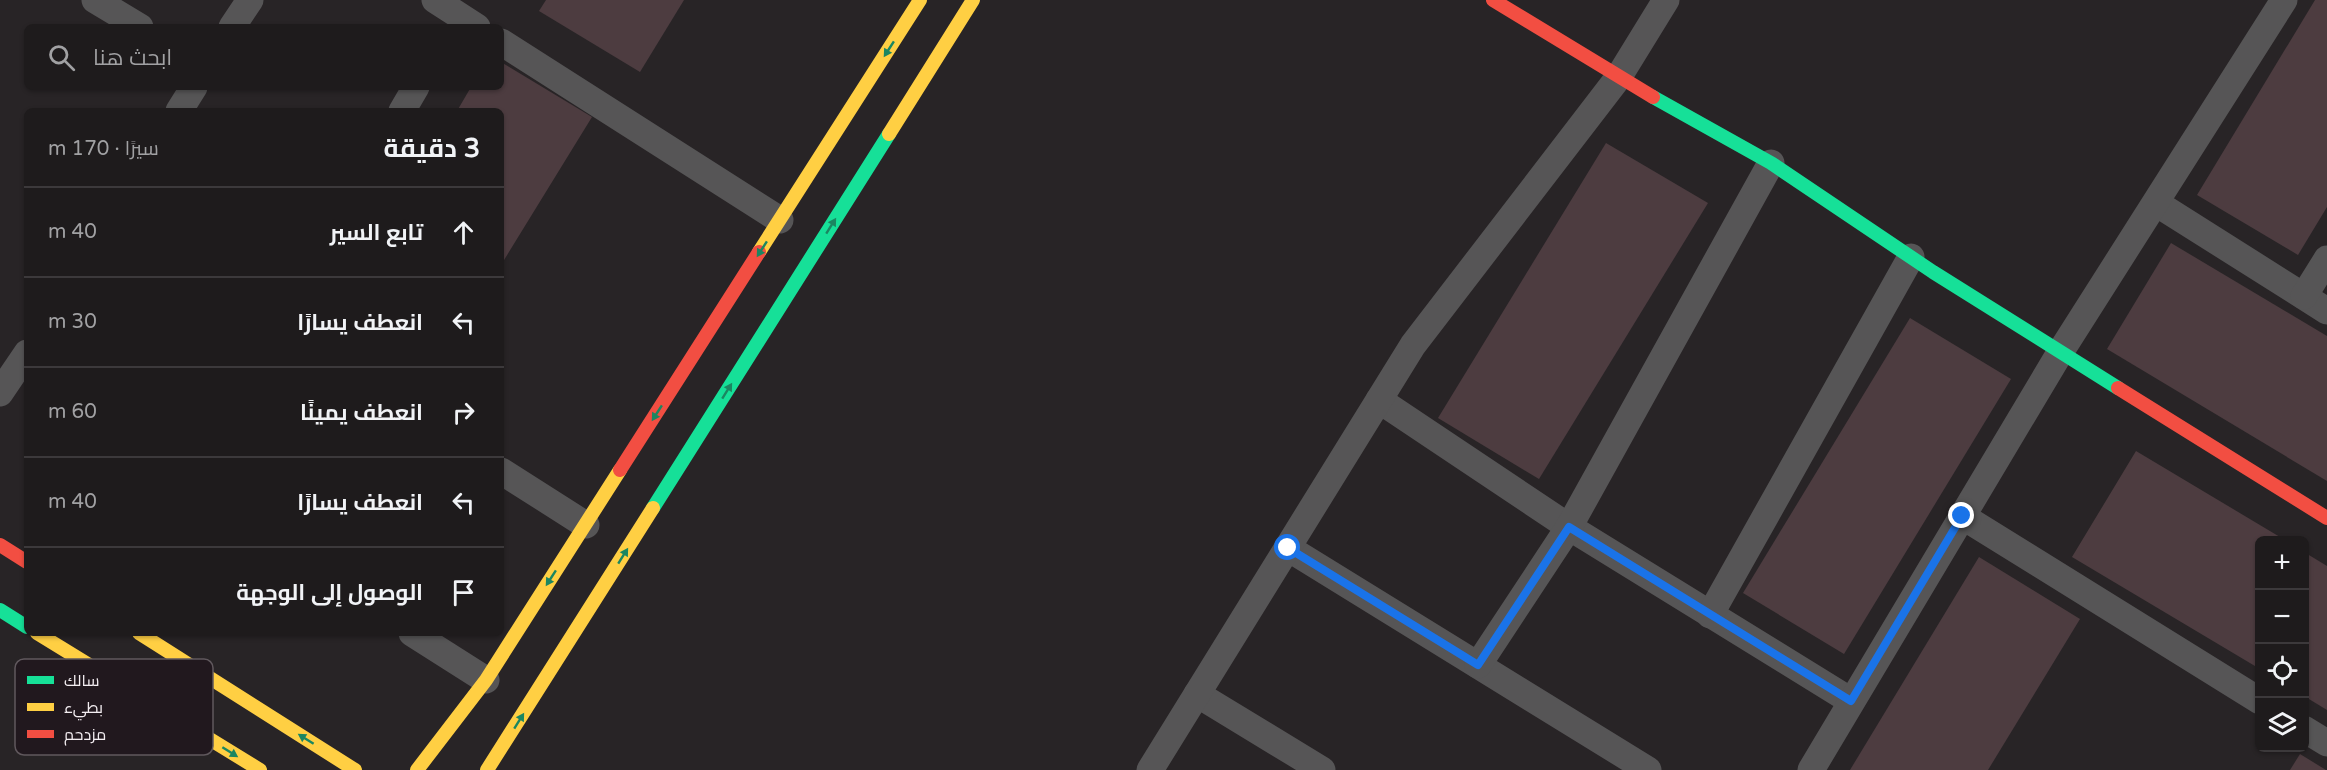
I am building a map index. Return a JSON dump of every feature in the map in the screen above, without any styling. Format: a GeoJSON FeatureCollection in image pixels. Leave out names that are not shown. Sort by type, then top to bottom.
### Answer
{"type":"FeatureCollection","features":[{"type":"Feature","properties":{"kind":"street"},"geometry":{"type":"LineString","coordinates":[[95,0],[135,24]]}},
{"type":"Feature","properties":{"kind":"street"},"geometry":{"type":"LineString","coordinates":[[234,24],[250,0]]}},
{"type":"Feature","properties":{"kind":"street"},"geometry":{"type":"LineString","coordinates":[[435,0],[465,18]]}},
{"type":"Feature","properties":{"kind":"street"},"geometry":{"type":"LineString","coordinates":[[417,770],[486,680],[920,0]]}},
{"type":"Feature","properties":{"kind":"street"},"geometry":{"type":"LineString","coordinates":[[487,770],[973,0]]}},
{"type":"Feature","properties":{"kind":"street"},"geometry":{"type":"LineString","coordinates":[[1493,0],[1618,78],[1771,163],[1911,257],[2327,518]]}},
{"type":"Feature","properties":{"kind":"street"},"geometry":{"type":"LineString","coordinates":[[1150,770],[1413,345],[1618,78],[1666,0]]}},
{"type":"Feature","properties":{"kind":"street"},"geometry":{"type":"LineString","coordinates":[[1810,770],[2061,351],[2284,0]]}},
{"type":"Feature","properties":{"kind":"street"},"geometry":{"type":"LineString","coordinates":[[504,44],[780,220]]}},
{"type":"Feature","properties":{"kind":"street"},"geometry":{"type":"LineString","coordinates":[[181,108],[192,90]]}},
{"type":"Feature","properties":{"kind":"street"},"geometry":{"type":"LineString","coordinates":[[404,108],[414,90]]}},
{"type":"Feature","properties":{"kind":"street"},"geometry":{"type":"LineString","coordinates":[[1478,665],[1569,527],[1771,163]]}},
{"type":"Feature","properties":{"kind":"street"},"geometry":{"type":"LineString","coordinates":[[2156,204],[2327,311]]}},
{"type":"Feature","properties":{"kind":"street"},"geometry":{"type":"LineString","coordinates":[[1710,615],[1911,257]]}},
{"type":"Feature","properties":{"kind":"street"},"geometry":{"type":"LineString","coordinates":[[2304,296],[2327,259]]}},
{"type":"Feature","properties":{"kind":"street"},"geometry":{"type":"LineString","coordinates":[[10,382],[24,358]]}},
{"type":"Feature","properties":{"kind":"street"},"geometry":{"type":"LineString","coordinates":[[1379,400],[1569,527],[1851,701]]}},
{"type":"Feature","properties":{"kind":"street"},"geometry":{"type":"LineString","coordinates":[[504,473],[585,525]]}},
{"type":"Feature","properties":{"kind":"street"},"geometry":{"type":"LineString","coordinates":[[1962,516],[2255,699]]}},
{"type":"Feature","properties":{"kind":"street"},"geometry":{"type":"LineString","coordinates":[[0,545],[24,560]]}},
{"type":"Feature","properties":{"kind":"street"},"geometry":{"type":"LineString","coordinates":[[1288,548],[1478,665],[1616,762],[1648,770]]}},
{"type":"Feature","properties":{"kind":"street"},"geometry":{"type":"LineString","coordinates":[[0,610],[24,625]]}},
{"type":"Feature","properties":{"kind":"street"},"geometry":{"type":"LineString","coordinates":[[42,636],[79,659]]}},
{"type":"Feature","properties":{"kind":"street"},"geometry":{"type":"LineString","coordinates":[[144,636],[180,659]]}},
{"type":"Feature","properties":{"kind":"street"},"geometry":{"type":"LineString","coordinates":[[417,636],[486,680]]}},
{"type":"Feature","properties":{"kind":"street"},"geometry":{"type":"LineString","coordinates":[[213,680],[355,770]]}},
{"type":"Feature","properties":{"kind":"street"},"geometry":{"type":"LineString","coordinates":[[1197,694],[1322,770]]}},
{"type":"Feature","properties":{"kind":"street"},"geometry":{"type":"LineString","coordinates":[[2309,732],[2327,743]]}},
{"type":"Feature","properties":{"kind":"street"},"geometry":{"type":"LineString","coordinates":[[213,741],[260,770]]}},
{"type":"Feature","properties":{"kind":"building"},"geometry":{"type":"Polygon","coordinates":[[[546,0],[684,0],[640,72],[539,11],[546,0]]]}},
{"type":"Feature","properties":{"kind":"building"},"geometry":{"type":"Polygon","coordinates":[[[2315,0],[2327,0],[2327,207],[2298,255],[2197,195],[2315,0]]]}},
{"type":"Feature","properties":{"kind":"building"},"geometry":{"type":"Polygon","coordinates":[[[504,64],[592,117],[504,260],[504,108],[459,108],[469,90],[504,90],[504,64]]]}},
{"type":"Feature","properties":{"kind":"building"},"geometry":{"type":"Polygon","coordinates":[[[1606,143],[1708,203],[1539,479],[1438,418],[1606,143]]]}},
{"type":"Feature","properties":{"kind":"building"},"geometry":{"type":"Polygon","coordinates":[[[2171,243],[2327,336],[2327,481],[2107,349],[2171,243]]]}},
{"type":"Feature","properties":{"kind":"building"},"geometry":{"type":"Polygon","coordinates":[[[1910,318],[2011,379],[1844,654],[1743,593],[1910,318]]]}},
{"type":"Feature","properties":{"kind":"building"},"geometry":{"type":"Polygon","coordinates":[[[2136,451],[2278,536],[2255,536],[2255,666],[2072,557],[2136,451]]]}},
{"type":"Feature","properties":{"kind":"building"},"geometry":{"type":"Polygon","coordinates":[[[2309,555],[2327,566],[2327,710],[2309,699],[2309,555]]]}},
{"type":"Feature","properties":{"kind":"building"},"geometry":{"type":"Polygon","coordinates":[[[1979,557],[2080,619],[1988,770],[1850,770],[1979,557]]]}},
{"type":"Feature","properties":{"kind":"building"},"geometry":{"type":"Polygon","coordinates":[[[2300,754],[2326,770],[2290,770],[2300,754]]]}},
{"type":"Feature","properties":{"kind":"traffic: fast"},"geometry":{"type":"LineString","coordinates":[[1653,97],[1771,163],[1933,272],[2118,388]]}},
{"type":"Feature","properties":{"kind":"traffic: fast"},"geometry":{"type":"LineString","coordinates":[[653,508],[889,134]]}},
{"type":"Feature","properties":{"kind":"traffic: fast"},"geometry":{"type":"LineString","coordinates":[[0,610],[24,625]]}},
{"type":"Feature","properties":{"kind":"traffic: slow"},"geometry":{"type":"LineString","coordinates":[[759,252],[920,0]]}},
{"type":"Feature","properties":{"kind":"traffic: slow"},"geometry":{"type":"LineString","coordinates":[[889,134],[973,0]]}},
{"type":"Feature","properties":{"kind":"traffic: slow"},"geometry":{"type":"LineString","coordinates":[[417,770],[486,680],[620,470]]}},
{"type":"Feature","properties":{"kind":"traffic: slow"},"geometry":{"type":"LineString","coordinates":[[487,770],[653,508]]}},
{"type":"Feature","properties":{"kind":"traffic: slow"},"geometry":{"type":"LineString","coordinates":[[42,636],[79,659]]}},
{"type":"Feature","properties":{"kind":"traffic: slow"},"geometry":{"type":"LineString","coordinates":[[144,636],[180,659]]}},
{"type":"Feature","properties":{"kind":"traffic: slow"},"geometry":{"type":"LineString","coordinates":[[213,680],[355,770]]}},
{"type":"Feature","properties":{"kind":"traffic: slow"},"geometry":{"type":"LineString","coordinates":[[213,741],[260,770]]}},
{"type":"Feature","properties":{"kind":"traffic: jam"},"geometry":{"type":"LineString","coordinates":[[1493,0],[1653,97]]}},
{"type":"Feature","properties":{"kind":"traffic: jam"},"geometry":{"type":"LineString","coordinates":[[620,470],[759,252]]}},
{"type":"Feature","properties":{"kind":"traffic: jam"},"geometry":{"type":"LineString","coordinates":[[2118,388],[2327,518]]}},
{"type":"Feature","properties":{"kind":"traffic: jam"},"geometry":{"type":"LineString","coordinates":[[0,545],[24,560]]}},
{"type":"Feature","properties":{"kind":"route"},"geometry":{"type":"LineString","coordinates":[[1288,548],[1478,665],[1569,527],[1851,701],[1962,516]]}}]}
